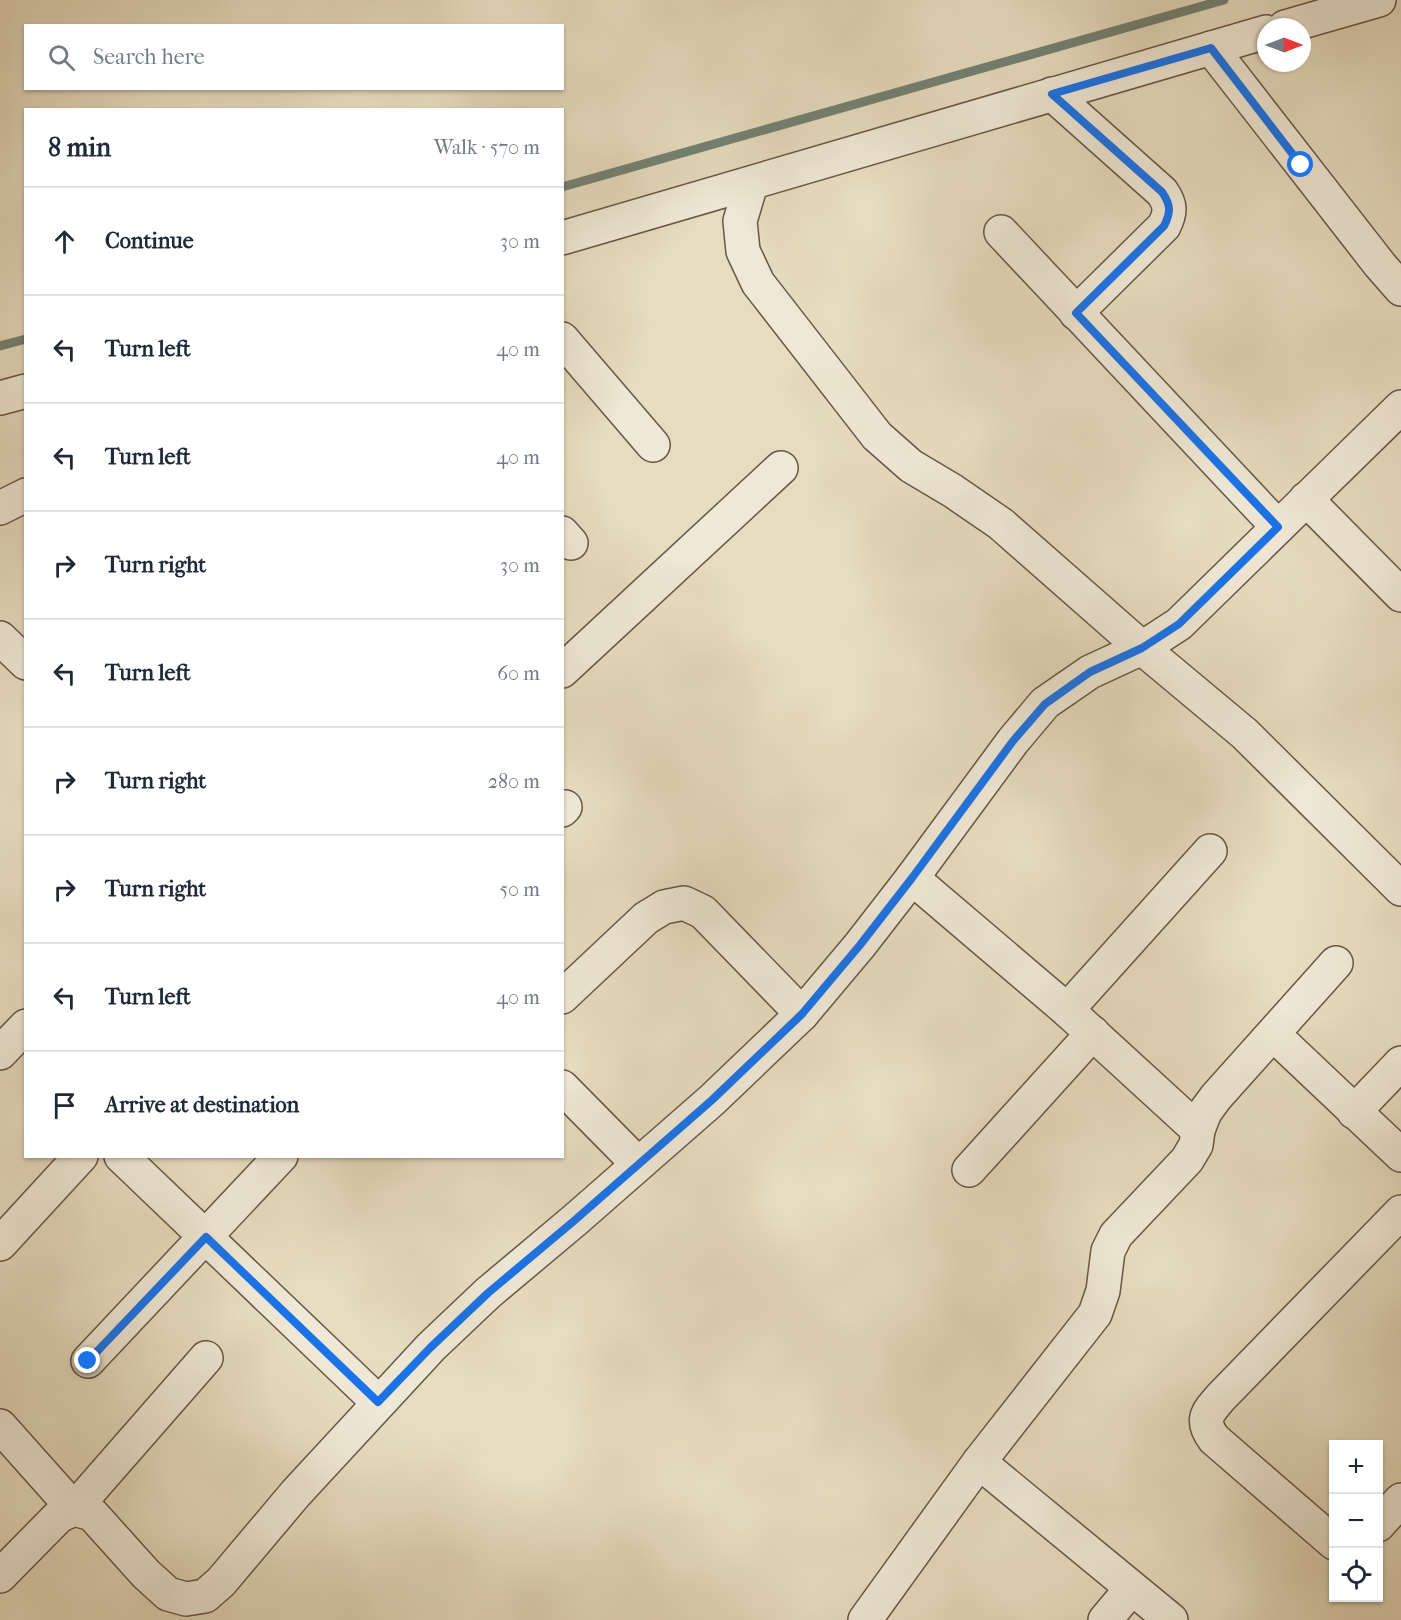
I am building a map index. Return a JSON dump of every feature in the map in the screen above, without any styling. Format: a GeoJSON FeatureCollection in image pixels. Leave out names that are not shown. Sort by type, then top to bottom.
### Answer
{"type":"FeatureCollection","features":[{"type":"Feature","properties":{"kind":"street"},"geometry":{"type":"LineString","coordinates":[[1311,20],[1379,0]]}},
{"type":"Feature","properties":{"kind":"street"},"geometry":{"type":"LineString","coordinates":[[564,237],[1257,35]]}},
{"type":"Feature","properties":{"kind":"street"},"geometry":{"type":"LineString","coordinates":[[1211,48],[1401,289]]}},
{"type":"Feature","properties":{"kind":"street"},"geometry":{"type":"LineString","coordinates":[[1052,94],[1162,192],[1170,203],[1170,215],[1164,226],[1076,313]]}},
{"type":"Feature","properties":{"kind":"street"},"geometry":{"type":"LineString","coordinates":[[751,184],[740,221],[743,251],[758,283],[877,436],[911,466],[1001,524],[1142,648],[1245,734],[1401,889]]}},
{"type":"Feature","properties":{"kind":"street"},"geometry":{"type":"LineString","coordinates":[[1000,232],[1278,527]]}},
{"type":"Feature","properties":{"kind":"street"},"geometry":{"type":"LineString","coordinates":[[564,341],[653,445]]}},
{"type":"Feature","properties":{"kind":"street"},"geometry":{"type":"LineString","coordinates":[[0,398],[24,391]]}},
{"type":"Feature","properties":{"kind":"street"},"geometry":{"type":"LineString","coordinates":[[0,1426],[74,1509],[92,1514],[146,1574],[168,1594],[186,1599],[205,1596],[221,1582],[296,1493],[431,1347],[488,1293],[712,1100],[802,1014],[860,945],[1013,741],[1045,704],[1090,672],[1142,648],[1179,624],[1401,407]]}},
{"type":"Feature","properties":{"kind":"street"},"geometry":{"type":"LineString","coordinates":[[564,669],[781,468]]}},
{"type":"Feature","properties":{"kind":"street"},"geometry":{"type":"LineString","coordinates":[[0,508],[24,496]]}},
{"type":"Feature","properties":{"kind":"street"},"geometry":{"type":"LineString","coordinates":[[1306,500],[1401,595]]}},
{"type":"Feature","properties":{"kind":"street"},"geometry":{"type":"LineString","coordinates":[[0,638],[24,661]]}},
{"type":"Feature","properties":{"kind":"street"},"geometry":{"type":"LineString","coordinates":[[1067,1010],[1210,851]]}},
{"type":"Feature","properties":{"kind":"street"},"geometry":{"type":"LineString","coordinates":[[912,878],[1067,1010],[1198,1130]]}},
{"type":"Feature","properties":{"kind":"street"},"geometry":{"type":"LineString","coordinates":[[564,995],[646,918],[664,907],[684,903],[703,912],[802,1014]]}},
{"type":"Feature","properties":{"kind":"street"},"geometry":{"type":"LineString","coordinates":[[865,1620],[979,1462],[1095,1314],[1104,1291],[1108,1251],[1116,1235],[1187,1160],[1196,1145],[1198,1130],[1205,1112],[1216,1097],[1336,963]]}},
{"type":"Feature","properties":{"kind":"street"},"geometry":{"type":"LineString","coordinates":[[969,1170],[1093,1033]]}},
{"type":"Feature","properties":{"kind":"street"},"geometry":{"type":"LineString","coordinates":[[1273,1034],[1401,1155]]}},
{"type":"Feature","properties":{"kind":"street"},"geometry":{"type":"LineString","coordinates":[[1354,1112],[1401,1063]]}},
{"type":"Feature","properties":{"kind":"street"},"geometry":{"type":"LineString","coordinates":[[564,1089],[638,1164]]}},
{"type":"Feature","properties":{"kind":"street"},"geometry":{"type":"LineString","coordinates":[[0,1244],[79,1158]]}},
{"type":"Feature","properties":{"kind":"street"},"geometry":{"type":"LineString","coordinates":[[123,1158],[378,1402]]}},
{"type":"Feature","properties":{"kind":"street"},"geometry":{"type":"LineString","coordinates":[[88,1361],[279,1158]]}},
{"type":"Feature","properties":{"kind":"street"},"geometry":{"type":"LineString","coordinates":[[1329,1539],[1214,1440],[1206,1421],[1208,1411],[1401,1212]]}},
{"type":"Feature","properties":{"kind":"street"},"geometry":{"type":"LineString","coordinates":[[0,1576],[59,1516],[74,1509],[206,1358]]}},
{"type":"Feature","properties":{"kind":"street"},"geometry":{"type":"LineString","coordinates":[[979,1462],[1171,1620]]}},
{"type":"Feature","properties":{"kind":"street"},"geometry":{"type":"LineString","coordinates":[[1383,1520],[1401,1500]]}},
{"type":"Feature","properties":{"kind":"street"},"geometry":{"type":"LineString","coordinates":[[1105,1620],[1131,1589]]}},
{"type":"Feature","properties":{"kind":"waterway"},"geometry":{"type":"LineString","coordinates":[[564,186],[1224,0]]}},
{"type":"Feature","properties":{"kind":"waterway"},"geometry":{"type":"LineString","coordinates":[[0,346],[24,340]]}},
{"type":"Feature","properties":{"kind":"route"},"geometry":{"type":"LineString","coordinates":[[88,1361],[206,1237],[378,1402],[488,1293],[712,1100],[802,1014],[860,945],[1013,741],[1045,704],[1090,672],[1142,648],[1179,624],[1278,527],[1076,313],[1164,226],[1170,215],[1170,203],[1162,192],[1052,94],[1211,48],[1301,165]]}}]}
